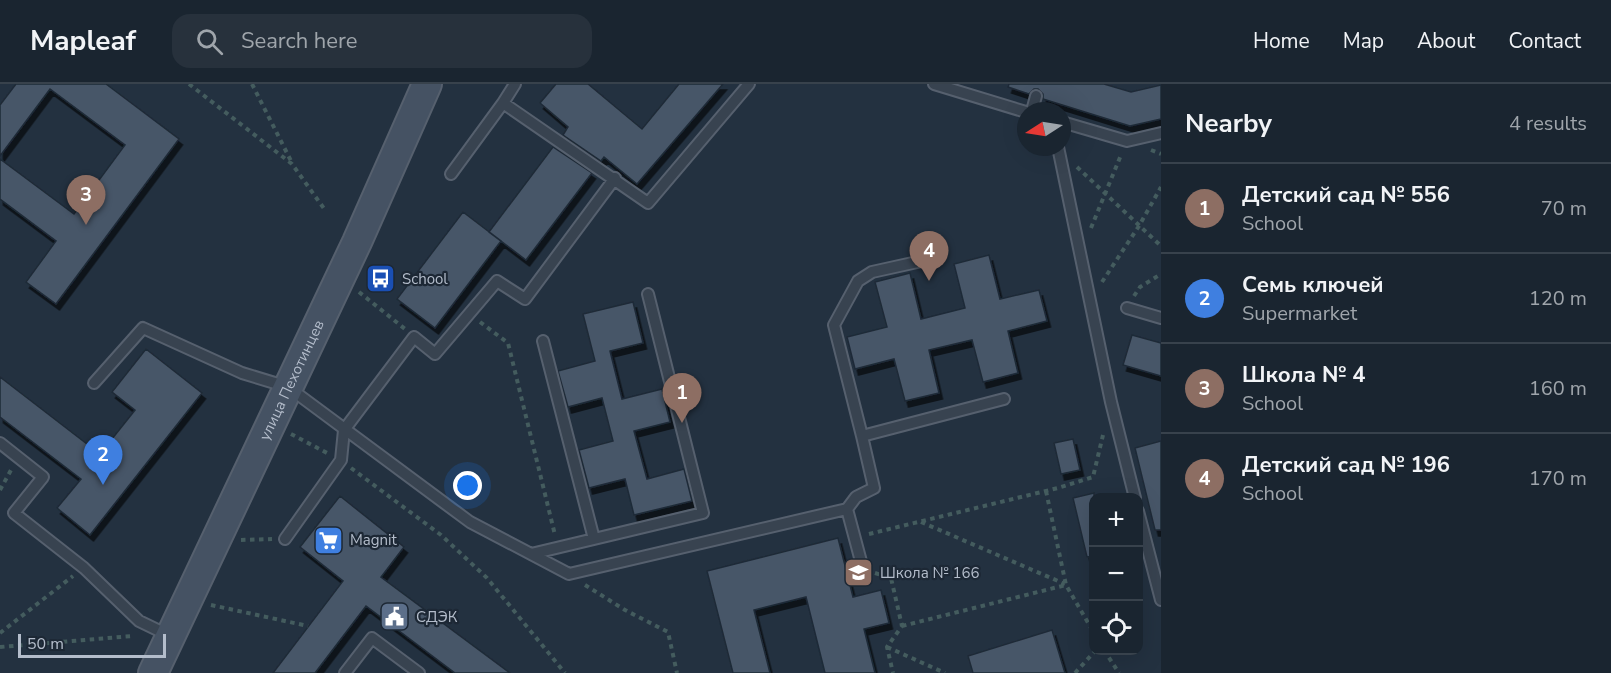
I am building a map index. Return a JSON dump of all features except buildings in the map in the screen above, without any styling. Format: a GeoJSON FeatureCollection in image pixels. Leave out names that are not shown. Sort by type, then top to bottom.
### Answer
{"type":"FeatureCollection","features":[{"type":"Feature","properties":{"kind":"main road","name":"улица Пехотинцев"},"geometry":{"type":"LineString","coordinates":[[153,673],[357,242],[427,84]]}},
{"type":"Feature","properties":{"kind":"lane"},"geometry":{"type":"LineString","coordinates":[[451,174],[515,84]]}},
{"type":"Feature","properties":{"kind":"lane"},"geometry":{"type":"LineString","coordinates":[[503,103],[615,178],[648,203],[749,84]]}},
{"type":"Feature","properties":{"kind":"lane"},"geometry":{"type":"LineString","coordinates":[[934,84],[1017,109]]}},
{"type":"Feature","properties":{"kind":"lane"},"geometry":{"type":"LineString","coordinates":[[1034,102],[1036,96]]}},
{"type":"Feature","properties":{"kind":"lane"},"geometry":{"type":"LineString","coordinates":[[1071,125],[1127,141],[1161,133]]}},
{"type":"Feature","properties":{"kind":"lane"},"geometry":{"type":"LineString","coordinates":[[1060,156],[1111,402],[1134,493]]}},
{"type":"Feature","properties":{"kind":"lane"},"geometry":{"type":"LineString","coordinates":[[285,539],[341,460],[344,430],[414,337],[435,354],[497,281],[525,299],[615,178]]}},
{"type":"Feature","properties":{"kind":"lane"},"geometry":{"type":"LineString","coordinates":[[94,383],[142,328],[242,372],[288,387],[470,522],[569,574],[847,509],[856,497],[874,488],[834,325],[858,281],[872,272],[932,259]]}},
{"type":"Feature","properties":{"kind":"lane"},"geometry":{"type":"LineString","coordinates":[[531,554],[703,513],[648,294]]}},
{"type":"Feature","properties":{"kind":"lane"},"geometry":{"type":"LineString","coordinates":[[1127,308],[1161,318]]}},
{"type":"Feature","properties":{"kind":"lane"},"geometry":{"type":"LineString","coordinates":[[543,341],[594,539]]}},
{"type":"Feature","properties":{"kind":"lane"},"geometry":{"type":"LineString","coordinates":[[862,436],[1004,399]]}},
{"type":"Feature","properties":{"kind":"lane"},"geometry":{"type":"LineString","coordinates":[[0,443],[43,477],[14,513],[84,568],[139,621],[170,636]]}},
{"type":"Feature","properties":{"kind":"lane"},"geometry":{"type":"LineString","coordinates":[[847,509],[863,569]]}},
{"type":"Feature","properties":{"kind":"lane"},"geometry":{"type":"LineString","coordinates":[[1143,530],[1161,600]]}},
{"type":"Feature","properties":{"kind":"lane"},"geometry":{"type":"LineString","coordinates":[[345,673],[372,638],[419,673]]}},
{"type":"Feature","properties":{"kind":"path"},"geometry":{"type":"LineString","coordinates":[[189,84],[292,164]]}},
{"type":"Feature","properties":{"kind":"path"},"geometry":{"type":"LineString","coordinates":[[252,84],[292,164],[325,210]]}},
{"type":"Feature","properties":{"kind":"path"},"geometry":{"type":"LineString","coordinates":[[1080,254],[1127,141],[1161,154]]}},
{"type":"Feature","properties":{"kind":"path"},"geometry":{"type":"LineString","coordinates":[[1066,156],[1161,246]]}},
{"type":"Feature","properties":{"kind":"path"},"geometry":{"type":"LineString","coordinates":[[1090,300],[1139,226],[1161,187]]}},
{"type":"Feature","properties":{"kind":"path"},"geometry":{"type":"LineString","coordinates":[[1127,308],[1140,287],[1161,274]]}},
{"type":"Feature","properties":{"kind":"path"},"geometry":{"type":"LineString","coordinates":[[356,289],[414,337]]}},
{"type":"Feature","properties":{"kind":"path"},"geometry":{"type":"LineString","coordinates":[[469,314],[508,343],[558,547]]}},
{"type":"Feature","properties":{"kind":"path"},"geometry":{"type":"LineString","coordinates":[[855,538],[1046,491],[1093,477],[1111,402]]}},
{"type":"Feature","properties":{"kind":"path"},"geometry":{"type":"LineString","coordinates":[[272,424],[341,460],[441,535],[487,578],[566,673]]}},
{"type":"Feature","properties":{"kind":"path"},"geometry":{"type":"LineString","coordinates":[[0,490],[18,457]]}},
{"type":"Feature","properties":{"kind":"path"},"geometry":{"type":"LineString","coordinates":[[1046,491],[1066,585],[1089,624]]}},
{"type":"Feature","properties":{"kind":"path"},"geometry":{"type":"LineString","coordinates":[[920,522],[1066,585]]}},
{"type":"Feature","properties":{"kind":"path"},"geometry":{"type":"LineString","coordinates":[[237,540],[285,539]]}},
{"type":"Feature","properties":{"kind":"path"},"geometry":{"type":"LineString","coordinates":[[0,633],[84,568]]}},
{"type":"Feature","properties":{"kind":"path"},"geometry":{"type":"LineString","coordinates":[[863,569],[891,578],[903,626]]}},
{"type":"Feature","properties":{"kind":"path"},"geometry":{"type":"LineString","coordinates":[[569,574],[625,610],[668,632],[677,673]]}},
{"type":"Feature","properties":{"kind":"path"},"geometry":{"type":"LineString","coordinates":[[886,647],[903,626],[1066,585]]}},
{"type":"Feature","properties":{"kind":"path"},"geometry":{"type":"LineString","coordinates":[[208,604],[308,626]]}},
{"type":"Feature","properties":{"kind":"path"},"geometry":{"type":"LineString","coordinates":[[0,647],[133,636]]}},
{"type":"Feature","properties":{"kind":"path"},"geometry":{"type":"LineString","coordinates":[[886,647],[893,673]]}},
{"type":"Feature","properties":{"kind":"path"},"geometry":{"type":"LineString","coordinates":[[886,647],[945,673]]}},
{"type":"Feature","properties":{"kind":"path"},"geometry":{"type":"LineString","coordinates":[[1075,673],[1092,655]]}},
{"type":"Feature","properties":{"kind":"path"},"geometry":{"type":"LineString","coordinates":[[1107,655],[1119,673]]}},
{"type":"Feature","properties":{"kind":"place","name":"Школа № 4"},"geometry":{"type":"Point","coordinates":[86,225]}},
{"type":"Feature","properties":{"kind":"place","name":"School"},"geometry":{"type":"Point","coordinates":[381,279]}},
{"type":"Feature","properties":{"kind":"place","name":"Детский сад № 196"},"geometry":{"type":"Point","coordinates":[929,281]}},
{"type":"Feature","properties":{"kind":"place","name":"Детский сад № 556"},"geometry":{"type":"Point","coordinates":[682,423]}},
{"type":"Feature","properties":{"kind":"place","name":"Семь ключей"},"geometry":{"type":"Point","coordinates":[103,485]}},
{"type":"Feature","properties":{"kind":"place","name":"Magnit"},"geometry":{"type":"Point","coordinates":[329,540]}},
{"type":"Feature","properties":{"kind":"place","name":"Школа № 166"},"geometry":{"type":"Point","coordinates":[859,573]}},
{"type":"Feature","properties":{"kind":"place","name":"СДЭК"},"geometry":{"type":"Point","coordinates":[395,617]}}]}
